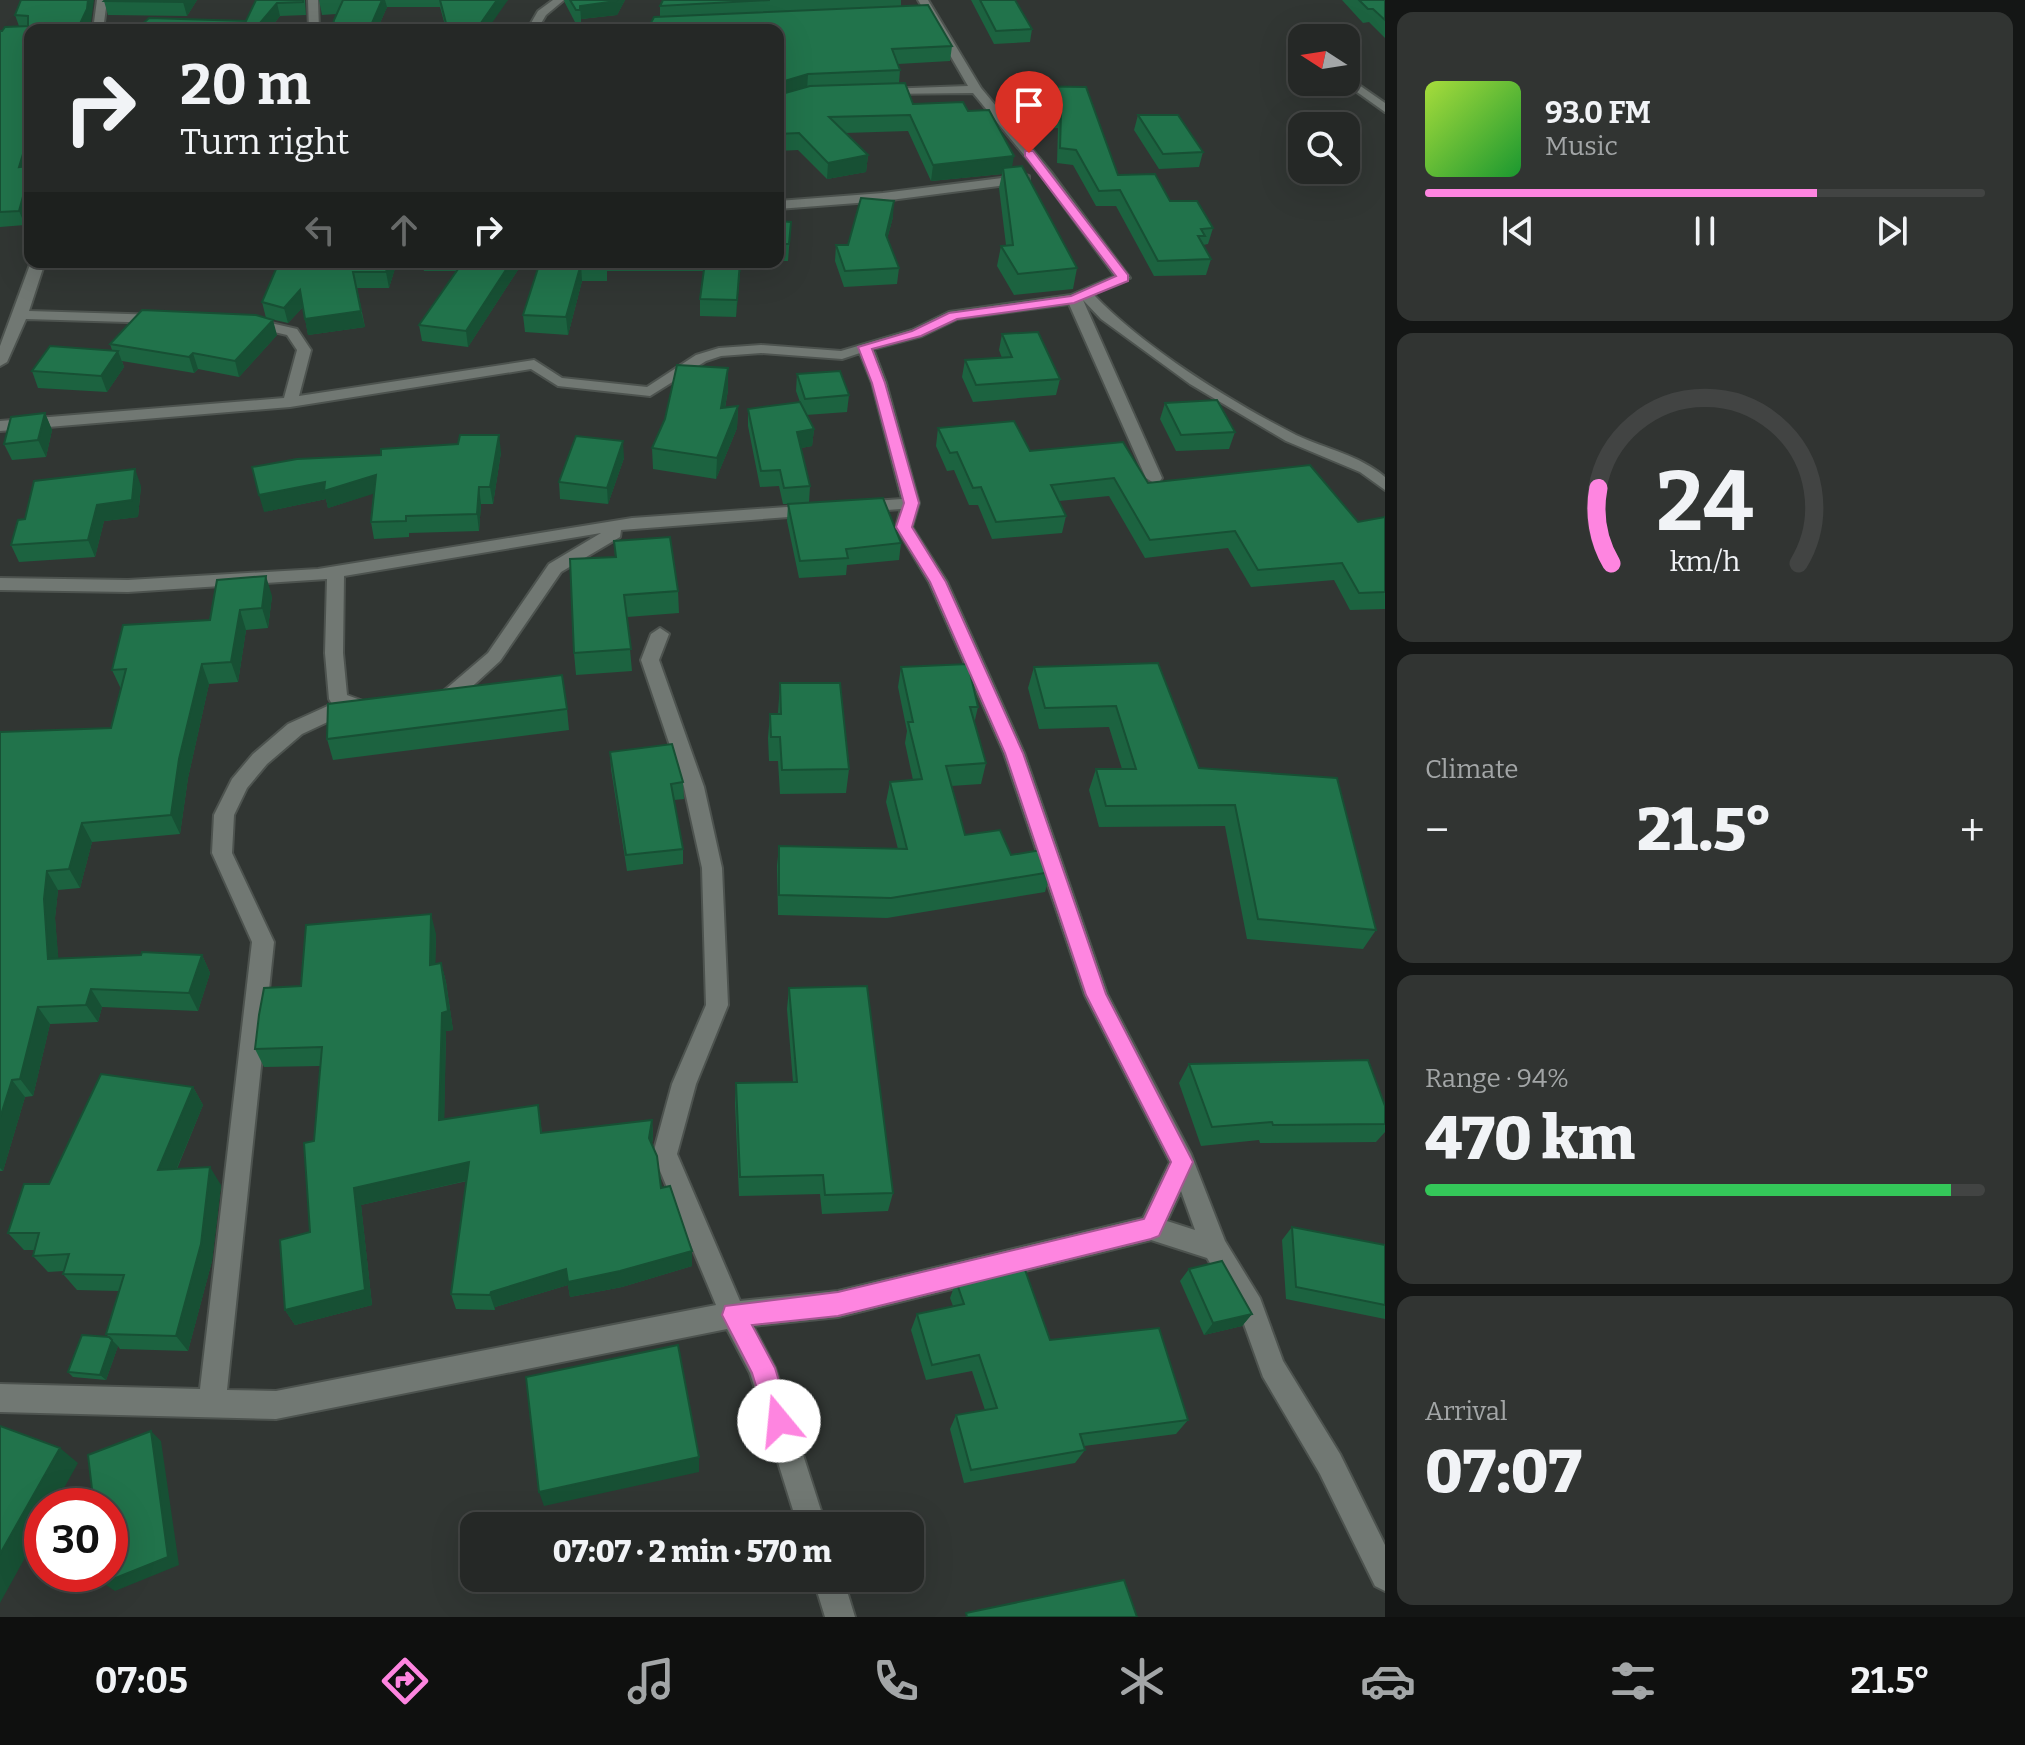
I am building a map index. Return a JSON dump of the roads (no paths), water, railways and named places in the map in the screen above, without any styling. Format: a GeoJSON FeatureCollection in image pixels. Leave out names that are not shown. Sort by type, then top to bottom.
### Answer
{"type":"FeatureCollection","features":[{"type":"Feature","properties":{"kind":"street"},"geometry":{"type":"LineString","coordinates":[[100,24],[102,0]]}},
{"type":"Feature","properties":{"kind":"street"},"geometry":{"type":"LineString","coordinates":[[313,0],[314,24]]}},
{"type":"Feature","properties":{"kind":"street"},"geometry":{"type":"LineString","coordinates":[[536,24],[542,13],[559,0]]}},
{"type":"Feature","properties":{"kind":"street"},"geometry":{"type":"LineString","coordinates":[[0,426],[290,402],[534,364],[558,382],[650,392],[701,358],[719,352],[761,349],[842,355],[917,333],[954,315],[1080,297],[1123,278],[1047,175],[976,89],[923,9]]}},
{"type":"Feature","properties":{"kind":"street"},"geometry":{"type":"LineString","coordinates":[[869,93],[976,89]]}},
{"type":"Feature","properties":{"kind":"street"},"geometry":{"type":"LineString","coordinates":[[1360,90],[1385,109]]}},
{"type":"Feature","properties":{"kind":"street"},"geometry":{"type":"LineString","coordinates":[[784,205],[883,197],[1047,175]]}},
{"type":"Feature","properties":{"kind":"street"},"geometry":{"type":"LineString","coordinates":[[0,362],[21,315],[36,268]]}},
{"type":"Feature","properties":{"kind":"street"},"geometry":{"type":"LineString","coordinates":[[1080,297],[1154,478]]}},
{"type":"Feature","properties":{"kind":"street"},"geometry":{"type":"LineString","coordinates":[[1080,297],[1195,381],[1291,438],[1366,469],[1385,485]]}},
{"type":"Feature","properties":{"kind":"street"},"geometry":{"type":"LineString","coordinates":[[21,315],[178,319]]}},
{"type":"Feature","properties":{"kind":"street"},"geometry":{"type":"LineString","coordinates":[[241,321],[292,332],[304,350],[290,402]]}},
{"type":"Feature","properties":{"kind":"street"},"geometry":{"type":"LineString","coordinates":[[865,347],[879,383],[911,503],[904,527],[938,582],[1014,753],[1096,995],[1182,1162],[1215,1248],[1251,1307],[1272,1368],[1330,1464],[1385,1576]]}},
{"type":"Feature","properties":{"kind":"street"},"geometry":{"type":"LineString","coordinates":[[0,584],[128,586],[318,575],[632,523],[911,503]]}},
{"type":"Feature","properties":{"kind":"street"},"geometry":{"type":"LineString","coordinates":[[420,705],[445,700],[494,657],[555,568],[632,523]]}},
{"type":"Feature","properties":{"kind":"street"},"geometry":{"type":"LineString","coordinates":[[336,571],[334,653],[338,699],[366,711],[380,710]]}},
{"type":"Feature","properties":{"kind":"street"},"geometry":{"type":"LineString","coordinates":[[660,634],[650,660],[694,787],[712,868],[717,1005],[684,1084],[665,1154],[733,1315],[762,1368],[808,1512]]}},
{"type":"Feature","properties":{"kind":"street"},"geometry":{"type":"LineString","coordinates":[[212,1404],[263,942],[222,853],[224,815],[239,784],[260,759],[295,729],[350,704]]}},
{"type":"Feature","properties":{"kind":"street"},"geometry":{"type":"LineString","coordinates":[[1151,1228],[1182,1162]]}},
{"type":"Feature","properties":{"kind":"street"},"geometry":{"type":"LineString","coordinates":[[0,1398],[276,1405],[733,1315],[838,1304],[1151,1228],[1215,1248]]}},
{"type":"Feature","properties":{"kind":"street"},"geometry":{"type":"LineString","coordinates":[[832,1592],[840,1617]]}}]}
